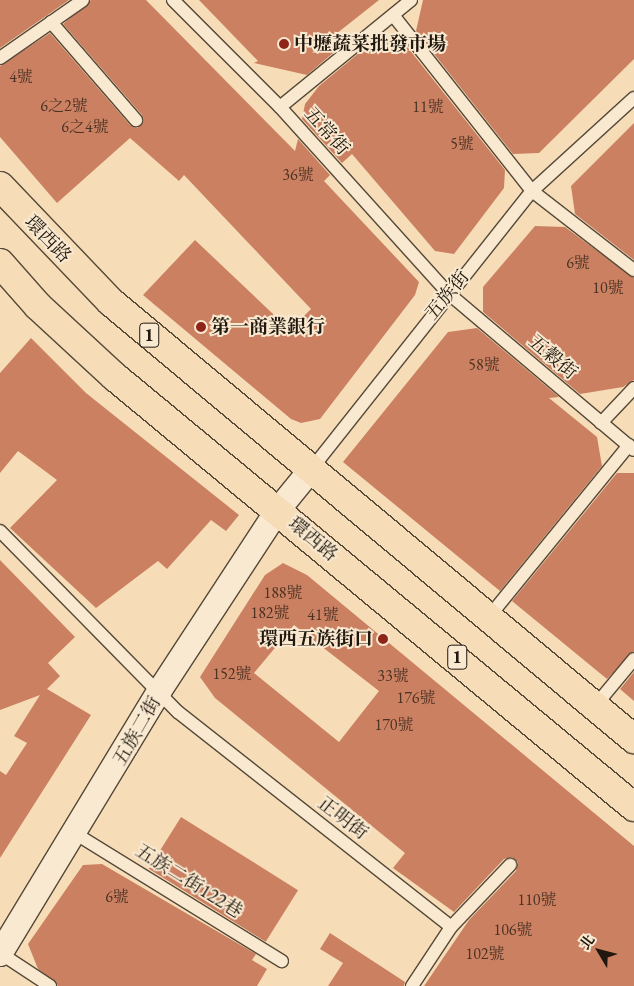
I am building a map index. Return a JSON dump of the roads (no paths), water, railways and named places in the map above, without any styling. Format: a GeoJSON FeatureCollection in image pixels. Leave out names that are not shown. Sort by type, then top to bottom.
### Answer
{"type":"FeatureCollection","features":[{"type":"Feature","properties":{"kind":"main road","name":"環西路"},"geometry":{"type":"LineString","coordinates":[[0,186],[111,302],[309,472],[634,739]]}},
{"type":"Feature","properties":{"kind":"main road","name":"環西路"},"geometry":{"type":"LineString","coordinates":[[0,263],[38,306],[115,377],[278,510],[634,807]]}},
{"type":"Feature","properties":{"kind":"street","name":"五族街"},"geometry":{"type":"LineString","coordinates":[[278,510],[309,472]]}},
{"type":"Feature","properties":{"kind":"street","name":"五族二街"},"geometry":{"type":"LineString","coordinates":[[0,954],[76,834],[160,690],[278,510]]}},
{"type":"Feature","properties":{"kind":"lane"},"geometry":{"type":"LineString","coordinates":[[0,58],[83,0]]}},
{"type":"Feature","properties":{"kind":"lane","name":"五常街"},"geometry":{"type":"LineString","coordinates":[[173,0],[280,107],[448,293]]}},
{"type":"Feature","properties":{"kind":"lane"},"geometry":{"type":"LineString","coordinates":[[280,107],[410,0]]}},
{"type":"Feature","properties":{"kind":"lane"},"geometry":{"type":"LineString","coordinates":[[393,15],[532,191],[634,270]]}},
{"type":"Feature","properties":{"kind":"lane"},"geometry":{"type":"LineString","coordinates":[[51,22],[136,120]]}},
{"type":"Feature","properties":{"kind":"lane","name":"五族街"},"geometry":{"type":"LineString","coordinates":[[309,472],[448,293],[532,191],[634,98]]}},
{"type":"Feature","properties":{"kind":"lane","name":"五穀街"},"geometry":{"type":"LineString","coordinates":[[448,293],[631,447]]}},
{"type":"Feature","properties":{"kind":"lane"},"geometry":{"type":"LineString","coordinates":[[601,423],[634,388]]}},
{"type":"Feature","properties":{"kind":"lane"},"geometry":{"type":"LineString","coordinates":[[488,618],[631,447]]}},
{"type":"Feature","properties":{"kind":"lane","name":"正明街"},"geometry":{"type":"LineString","coordinates":[[0,531],[92,629],[160,690],[178,712],[452,927]]}},
{"type":"Feature","properties":{"kind":"lane"},"geometry":{"type":"LineString","coordinates":[[595,706],[634,659]]}},
{"type":"Feature","properties":{"kind":"lane","name":"五族二街122巷"},"geometry":{"type":"LineString","coordinates":[[76,834],[282,961]]}},
{"type":"Feature","properties":{"kind":"lane"},"geometry":{"type":"LineString","coordinates":[[412,986],[452,927],[510,864]]}},
{"type":"Feature","properties":{"kind":"lane"},"geometry":{"type":"LineString","coordinates":[[0,954],[50,986]]}},
{"type":"Feature","properties":{"kind":"place","name":"中壢蔬菜批發市場"},"geometry":{"type":"Point","coordinates":[284,44]}},
{"type":"Feature","properties":{"kind":"place","name":"第一商業銀行"},"geometry":{"type":"Point","coordinates":[201,327]}},
{"type":"Feature","properties":{"kind":"place","name":"環西五族街口"},"geometry":{"type":"Point","coordinates":[383,639]}}]}
